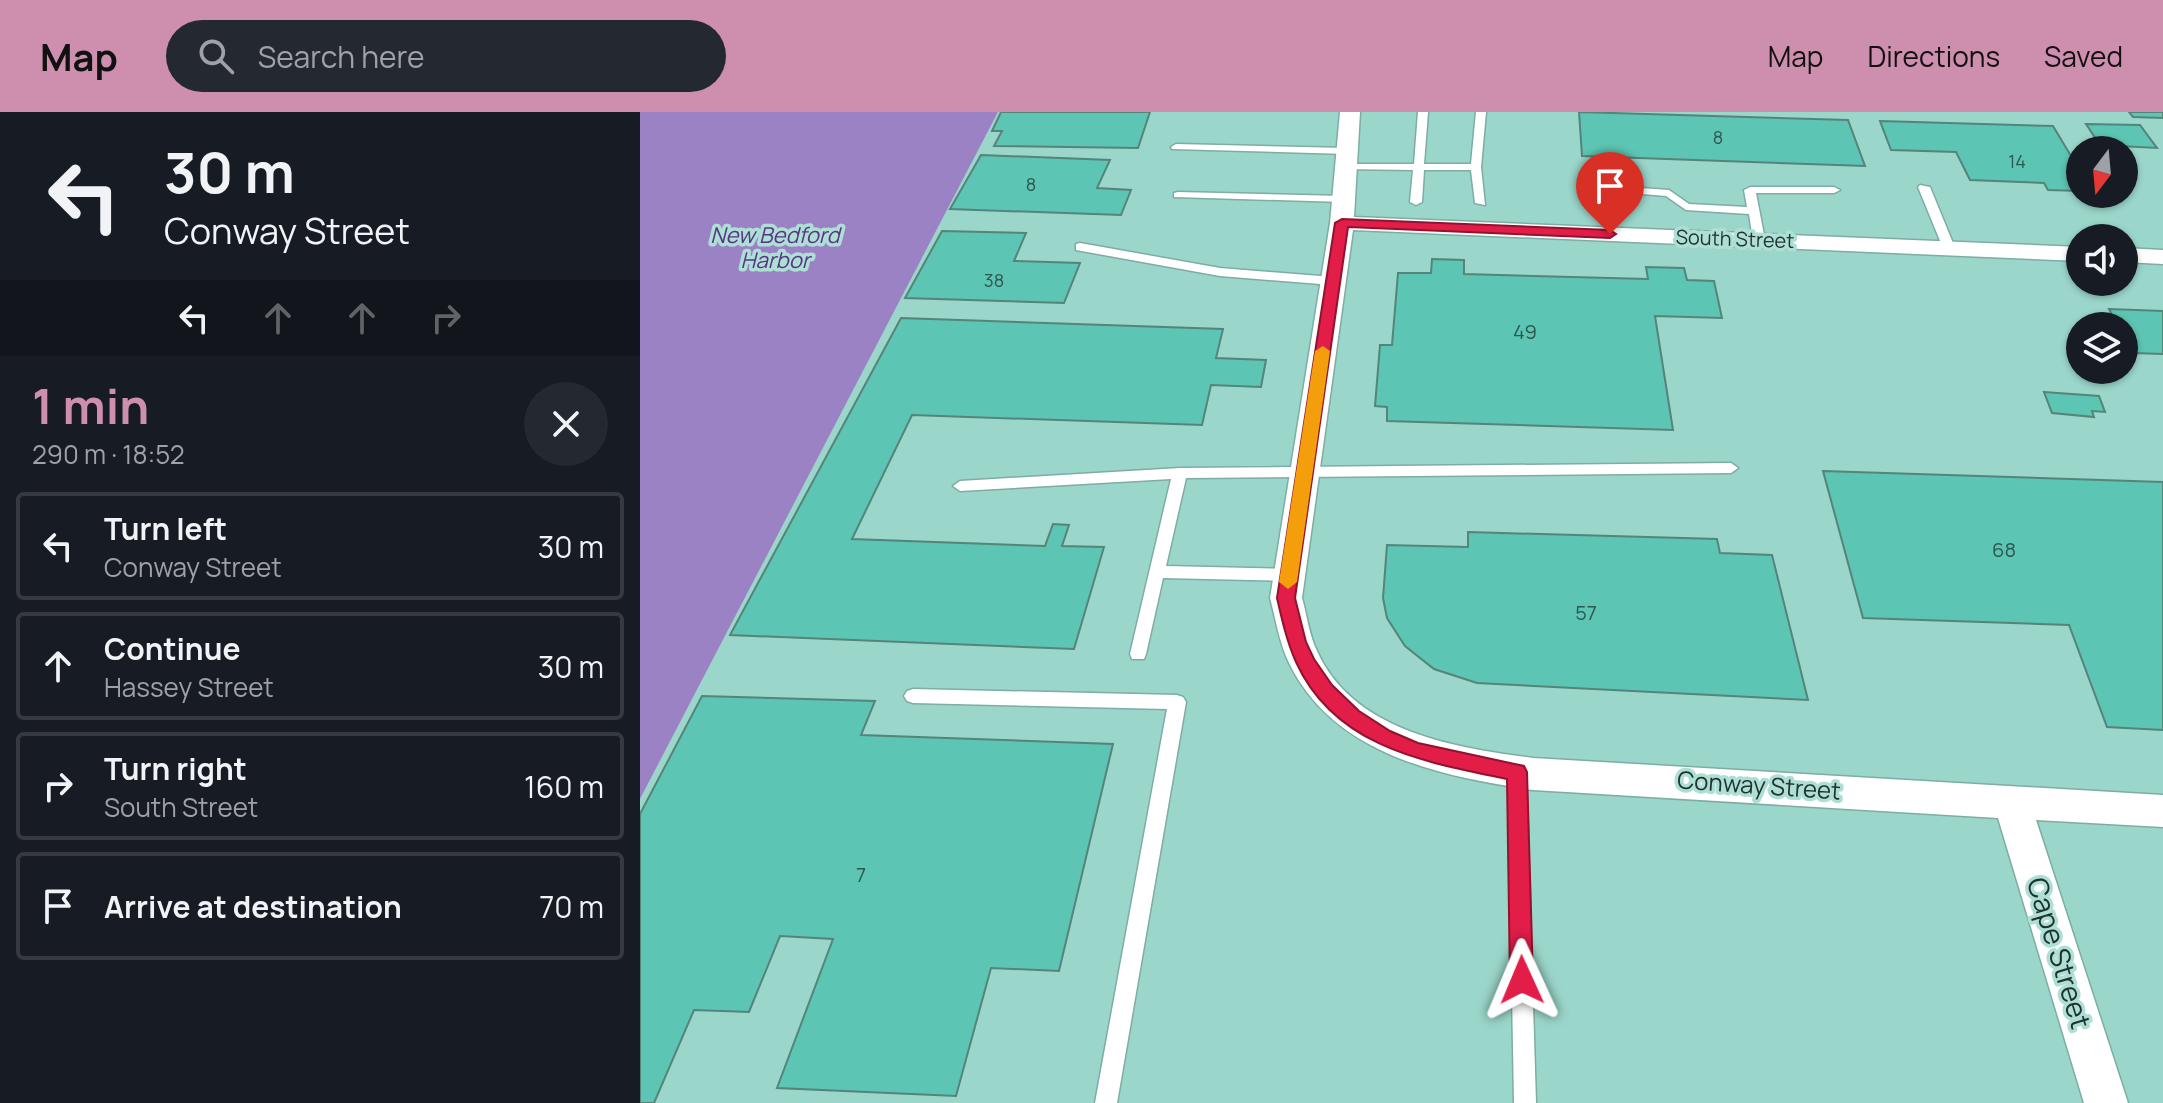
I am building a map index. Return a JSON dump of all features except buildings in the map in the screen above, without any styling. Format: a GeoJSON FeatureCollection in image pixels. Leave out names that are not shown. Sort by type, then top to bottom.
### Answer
{"type":"FeatureCollection","features":[{"type":"Feature","properties":{"kind":"street","name":"Conway Street"},"geometry":{"type":"LineString","coordinates":[[1350,112],[1343,211],[1286,598],[1297,642],[1306,663],[1326,691],[1364,725],[1416,751],[1517,772],[2163,811]]}},
{"type":"Feature","properties":{"kind":"street","name":"South Street"},"geometry":{"type":"LineString","coordinates":[[1343,211],[1759,240],[2066,253]]}},
{"type":"Feature","properties":{"kind":"street"},"geometry":{"type":"LineString","coordinates":[[2138,256],[2163,257]]}},
{"type":"Feature","properties":{"kind":"street","name":"Cape Street"},"geometry":{"type":"LineString","coordinates":[[2012,802],[2106,1103]]}},
{"type":"Feature","properties":{"kind":"lane"},"geometry":{"type":"LineString","coordinates":[[1416,202],[1423,112]]}},
{"type":"Feature","properties":{"kind":"lane"},"geometry":{"type":"LineString","coordinates":[[1481,112],[1476,167],[1481,203]]}},
{"type":"Feature","properties":{"kind":"lane"},"geometry":{"type":"LineString","coordinates":[[1176,147],[1417,167],[1476,167]]}},
{"type":"Feature","properties":{"kind":"lane"},"geometry":{"type":"LineString","coordinates":[[1585,187],[1669,193],[1686,207],[1754,211]]}},
{"type":"Feature","properties":{"kind":"lane"},"geometry":{"type":"LineString","coordinates":[[1924,187],[1949,248]]}},
{"type":"Feature","properties":{"kind":"lane"},"geometry":{"type":"LineString","coordinates":[[1759,240],[1750,190],[1834,190]]}},
{"type":"Feature","properties":{"kind":"lane"},"geometry":{"type":"LineString","coordinates":[[1178,195],[1343,211]]}},
{"type":"Feature","properties":{"kind":"lane"},"geometry":{"type":"LineString","coordinates":[[1080,247],[1220,272],[1333,281]]}},
{"type":"Feature","properties":{"kind":"lane"},"geometry":{"type":"LineString","coordinates":[[960,486],[1180,473],[1731,468]]}},
{"type":"Feature","properties":{"kind":"lane"},"geometry":{"type":"LineString","coordinates":[[1138,654],[1180,473]]}},
{"type":"Feature","properties":{"kind":"lane"},"geometry":{"type":"LineString","coordinates":[[1157,572],[1290,575]]}},
{"type":"Feature","properties":{"kind":"lane"},"geometry":{"type":"LineString","coordinates":[[913,696],[1177,702],[1106,1103]]}},
{"type":"Feature","properties":{"kind":"lane"},"geometry":{"type":"LineString","coordinates":[[1517,772],[1525,1103]]}},
{"type":"Feature","properties":{"kind":"shaded area"},"geometry":{"type":"Polygon","coordinates":[[[998,112],[2163,112],[2163,1103],[640,1103],[640,799],[998,112]]]}},
{"type":"Feature","properties":{"kind":"water","name":"New Bedford Harbor"},"geometry":{"type":"Polygon","coordinates":[[[640,112],[998,112],[640,799],[640,112]]]}},
{"type":"Feature","properties":{"kind":"slow traffic"},"geometry":{"type":"LineString","coordinates":[[1288,582],[1323,351]]}},
{"type":"Feature","properties":{"kind":"route"},"geometry":{"type":"LineString","coordinates":[[1522,980],[1517,772],[1416,751],[1383,737],[1352,717],[1326,691],[1306,663],[1297,642],[1286,598],[1342,223],[1610,234]]}}]}
